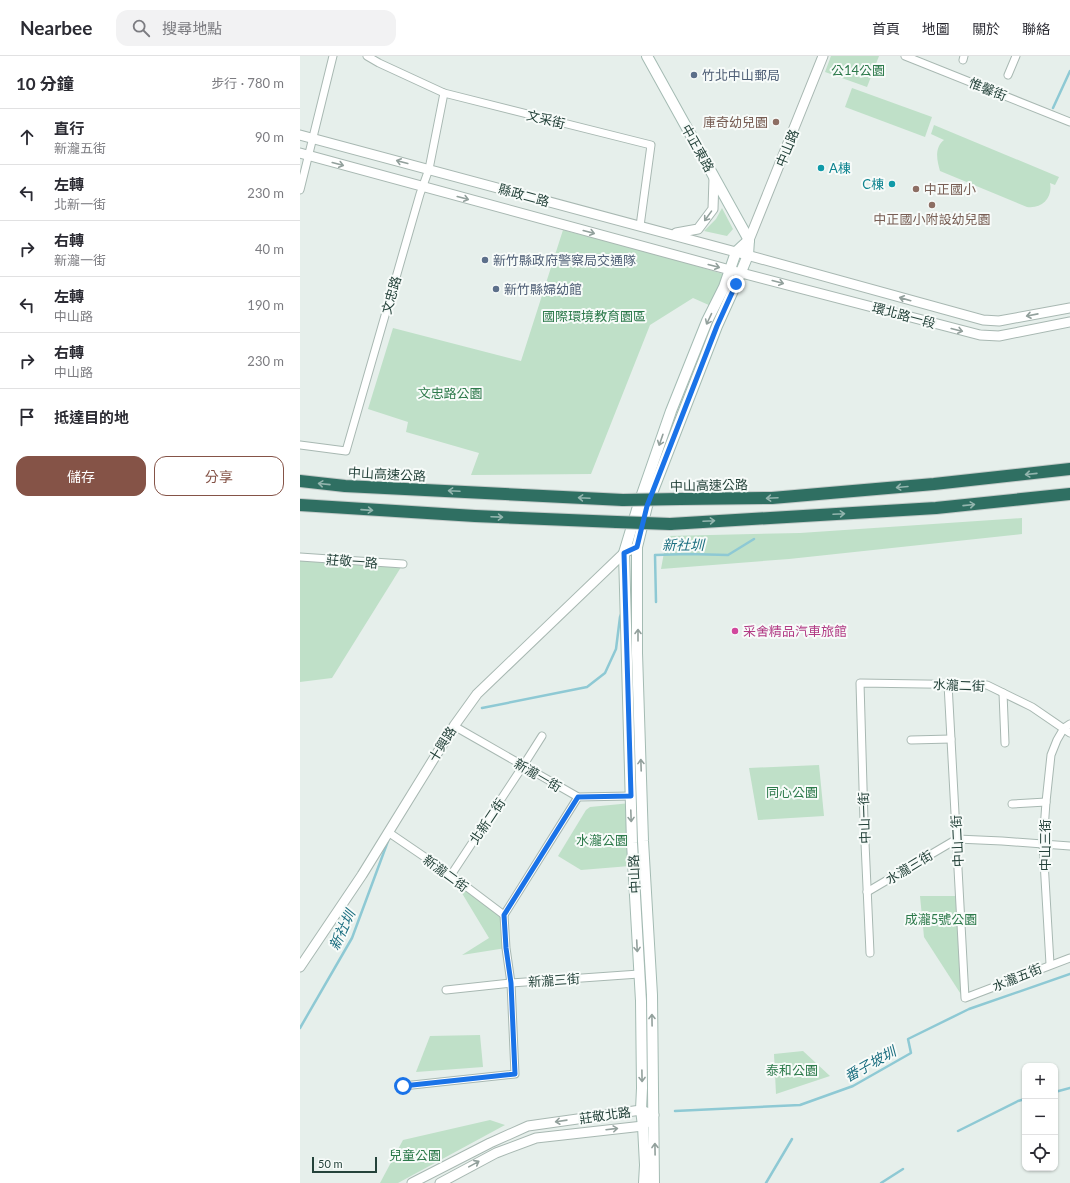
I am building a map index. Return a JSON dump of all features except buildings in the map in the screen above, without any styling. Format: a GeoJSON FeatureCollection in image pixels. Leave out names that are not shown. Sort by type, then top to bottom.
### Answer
{"type":"FeatureCollection","features":[{"type":"Feature","properties":{"kind":"highway","name":"中山高速公路"},"geometry":{"type":"LineString","coordinates":[[300,481],[352,486],[623,500],[772,498],[934,484],[1070,469]]}},
{"type":"Feature","properties":{"kind":"highway"},"geometry":{"type":"LineString","coordinates":[[300,505],[476,516],[670,524],[936,508],[1070,494]]}},
{"type":"Feature","properties":{"kind":"main road","name":"中正東路"},"geometry":{"type":"LineString","coordinates":[[647,56],[750,240]]}},
{"type":"Feature","properties":{"kind":"main road","name":"中山路"},"geometry":{"type":"LineString","coordinates":[[644,1183],[646,1165],[641,1110],[641,1033],[631,796],[624,553],[639,503],[671,412],[707,321],[724,287],[736,252],[750,240]]}},
{"type":"Feature","properties":{"kind":"main road","name":"中山路"},"geometry":{"type":"LineString","coordinates":[[654,1183],[652,995],[643,834],[638,653],[637,547],[647,506],[717,326],[748,255],[750,240]]}},
{"type":"Feature","properties":{"kind":"street"},"geometry":{"type":"LineString","coordinates":[[300,190],[304,155],[314,138],[333,56]]}},
{"type":"Feature","properties":{"kind":"street","name":"文采街"},"geometry":{"type":"LineString","coordinates":[[367,56],[444,93],[651,145],[640,226]]}},
{"type":"Feature","properties":{"kind":"street","name":"中山路"},"geometry":{"type":"LineString","coordinates":[[750,240],[823,56]]}},
{"type":"Feature","properties":{"kind":"street","name":"惟馨街"},"geometry":{"type":"LineString","coordinates":[[905,56],[1070,122]]}},
{"type":"Feature","properties":{"kind":"street"},"geometry":{"type":"LineString","coordinates":[[1008,75],[1016,56]]}},
{"type":"Feature","properties":{"kind":"street","name":"文忠路"},"geometry":{"type":"LineString","coordinates":[[300,445],[346,451],[422,187],[429,169],[444,93]]}},
{"type":"Feature","properties":{"kind":"street","name":"縣政二路"},"geometry":{"type":"LineString","coordinates":[[300,135],[748,255]]}},
{"type":"Feature","properties":{"kind":"street","name":"縣政二路"},"geometry":{"type":"LineString","coordinates":[[304,155],[740,272]]}},
{"type":"Feature","properties":{"kind":"street"},"geometry":{"type":"LineString","coordinates":[[670,234],[698,229],[713,209],[714,178]]}},
{"type":"Feature","properties":{"kind":"street","name":"環北路一段"},"geometry":{"type":"LineString","coordinates":[[748,255],[983,320],[999,321],[1070,308]]}},
{"type":"Feature","properties":{"kind":"street","name":"環北路一段"},"geometry":{"type":"LineString","coordinates":[[740,272],[980,335],[1000,336],[1070,322]]}},
{"type":"Feature","properties":{"kind":"street","name":"十興路"},"geometry":{"type":"LineString","coordinates":[[300,967],[362,875],[454,726],[477,694],[624,553],[637,547]]}},
{"type":"Feature","properties":{"kind":"street","name":"莊敬一路"},"geometry":{"type":"LineString","coordinates":[[300,557],[403,564]]}},
{"type":"Feature","properties":{"kind":"street","name":"水瀧二街"},"geometry":{"type":"LineString","coordinates":[[860,683],[987,684],[1032,707],[1068,728]]}},
{"type":"Feature","properties":{"kind":"street","name":"中山一街"},"geometry":{"type":"LineString","coordinates":[[860,683],[870,953]]}},
{"type":"Feature","properties":{"kind":"street","name":"中山二街"},"geometry":{"type":"LineString","coordinates":[[948,684],[965,998]]}},
{"type":"Feature","properties":{"kind":"street"},"geometry":{"type":"LineString","coordinates":[[1004,693],[1005,743]]}},
{"type":"Feature","properties":{"kind":"street","name":"新瀧一街"},"geometry":{"type":"LineString","coordinates":[[454,726],[578,797]]}},
{"type":"Feature","properties":{"kind":"street","name":"中山三街"},"geometry":{"type":"LineString","coordinates":[[1050,964],[1044,844],[1046,802],[1051,754],[1057,740],[1068,728]]}},
{"type":"Feature","properties":{"kind":"street","name":"北新二街"},"geometry":{"type":"LineString","coordinates":[[451,875],[542,736]]}},
{"type":"Feature","properties":{"kind":"street"},"geometry":{"type":"LineString","coordinates":[[911,740],[951,739]]}},
{"type":"Feature","properties":{"kind":"street"},"geometry":{"type":"LineString","coordinates":[[403,1086],[515,1074],[511,983],[506,948],[504,915],[578,797],[631,796]]}},
{"type":"Feature","properties":{"kind":"street"},"geometry":{"type":"LineString","coordinates":[[1012,804],[1046,802]]}},
{"type":"Feature","properties":{"kind":"street","name":"新瀧二街"},"geometry":{"type":"LineString","coordinates":[[388,832],[451,875],[504,915]]}},
{"type":"Feature","properties":{"kind":"street"},"geometry":{"type":"LineString","coordinates":[[957,839],[1002,840],[1070,846]]}},
{"type":"Feature","properties":{"kind":"street","name":"水瀧三街"},"geometry":{"type":"LineString","coordinates":[[867,892],[957,839]]}},
{"type":"Feature","properties":{"kind":"street","name":"水瀧五街"},"geometry":{"type":"LineString","coordinates":[[965,998],[1050,964],[1070,958]]}},
{"type":"Feature","properties":{"kind":"street","name":"新瀧三街"},"geometry":{"type":"LineString","coordinates":[[446,990],[511,983],[639,974]]}},
{"type":"Feature","properties":{"kind":"street","name":"莊敬北路"},"geometry":{"type":"LineString","coordinates":[[412,1183],[490,1143],[528,1126],[641,1110],[654,1115],[643,1126],[536,1138],[496,1153],[440,1183]]}},
{"type":"Feature","properties":{"kind":"green space","name":"公14公園"},"geometry":{"type":"Polygon","coordinates":[[[831,56],[879,56],[867,87],[825,72],[831,56]]]}},
{"type":"Feature","properties":{"kind":"green space"},"geometry":{"type":"Polygon","coordinates":[[[852,88],[932,117],[925,137],[845,107],[852,88]]]}},
{"type":"Feature","properties":{"kind":"green space"},"geometry":{"type":"Polygon","coordinates":[[[934,125],[1059,177],[1055,185],[1050,183],[1050,193],[1048,198],[1042,204],[1027,207],[940,171],[937,154],[941,143],[944,140],[931,134],[934,125]]]}},
{"type":"Feature","properties":{"kind":"green space"},"geometry":{"type":"Polygon","coordinates":[[[722,208],[733,229],[727,236],[704,231],[716,219],[722,208]]]}},
{"type":"Feature","properties":{"kind":"green space","name":"國際環境教育園區"},"geometry":{"type":"Polygon","coordinates":[[[563,230],[670,258],[723,274],[711,306],[693,298],[650,325],[591,474],[471,475],[479,453],[406,432],[408,422],[368,409],[393,328],[521,361],[563,230]]]}},
{"type":"Feature","properties":{"kind":"green space"},"geometry":{"type":"Polygon","coordinates":[[[1022,518],[1022,534],[789,559],[661,569],[667,536],[800,533],[1022,518]]]}},
{"type":"Feature","properties":{"kind":"green space"},"geometry":{"type":"Polygon","coordinates":[[[300,557],[403,564],[332,678],[300,682],[300,557]]]}},
{"type":"Feature","properties":{"kind":"green space","name":"同心公園"},"geometry":{"type":"Polygon","coordinates":[[[819,765],[824,816],[758,820],[749,768],[819,765]]]}},
{"type":"Feature","properties":{"kind":"green space","name":"水瀧公園"},"geometry":{"type":"Polygon","coordinates":[[[631,803],[630,866],[581,870],[558,856],[586,810],[590,807],[631,803]]]}},
{"type":"Feature","properties":{"kind":"green space"},"geometry":{"type":"Polygon","coordinates":[[[451,875],[504,915],[506,948],[462,955],[489,938],[451,875]]]}},
{"type":"Feature","properties":{"kind":"green space","name":"成瀧5號公園"},"geometry":{"type":"Polygon","coordinates":[[[920,896],[959,896],[964,999],[924,937],[920,896]]]}},
{"type":"Feature","properties":{"kind":"green space"},"geometry":{"type":"Polygon","coordinates":[[[480,1035],[483,1067],[416,1072],[430,1036],[480,1035]]]}},
{"type":"Feature","properties":{"kind":"green space","name":"泰和公園"},"geometry":{"type":"Polygon","coordinates":[[[803,1051],[830,1076],[776,1094],[774,1054],[803,1051]]]}},
{"type":"Feature","properties":{"kind":"green space","name":"兒童公園"},"geometry":{"type":"Polygon","coordinates":[[[490,1120],[505,1125],[398,1183],[380,1183],[403,1140],[490,1120]]]}},
{"type":"Feature","properties":{"kind":"waterway","name":"新社圳"},"geometry":{"type":"LineString","coordinates":[[1053,108],[1070,71]]}},
{"type":"Feature","properties":{"kind":"waterway","name":"新社圳"},"geometry":{"type":"LineString","coordinates":[[656,602],[655,555],[728,555],[754,539]]}},
{"type":"Feature","properties":{"kind":"waterway","name":"新社圳"},"geometry":{"type":"LineString","coordinates":[[482,708],[587,687],[605,673],[616,649],[622,612]]}},
{"type":"Feature","properties":{"kind":"waterway","name":"新社圳"},"geometry":{"type":"LineString","coordinates":[[300,1028],[352,938],[388,841]]}},
{"type":"Feature","properties":{"kind":"waterway","name":"番子坡圳"},"geometry":{"type":"LineString","coordinates":[[675,1111],[800,1105],[853,1086],[911,1053],[908,1039],[969,1009],[1070,974]]}},
{"type":"Feature","properties":{"kind":"waterway"},"geometry":{"type":"LineString","coordinates":[[1058,1091],[1070,1088]]}},
{"type":"Feature","properties":{"kind":"waterway"},"geometry":{"type":"LineString","coordinates":[[958,1131],[1022,1100]]}},
{"type":"Feature","properties":{"kind":"waterway"},"geometry":{"type":"LineString","coordinates":[[766,1183],[792,1139]]}},
{"type":"Feature","properties":{"kind":"waterway"},"geometry":{"type":"LineString","coordinates":[[881,1183],[903,1169]]}},
{"type":"Feature","properties":{"kind":"place","name":"竹北中山郵局"},"geometry":{"type":"Point","coordinates":[694,75]}},
{"type":"Feature","properties":{"kind":"place","name":"庫奇幼兒園"},"geometry":{"type":"Point","coordinates":[776,122]}},
{"type":"Feature","properties":{"kind":"place","name":"A棟"},"geometry":{"type":"Point","coordinates":[821,168]}},
{"type":"Feature","properties":{"kind":"place","name":"C棟"},"geometry":{"type":"Point","coordinates":[892,184]}},
{"type":"Feature","properties":{"kind":"place","name":"中正國小"},"geometry":{"type":"Point","coordinates":[916,189]}},
{"type":"Feature","properties":{"kind":"place","name":"中正國小附設幼兒園"},"geometry":{"type":"Point","coordinates":[932,205]}},
{"type":"Feature","properties":{"kind":"place","name":"新竹縣政府警察局交通隊"},"geometry":{"type":"Point","coordinates":[485,260]}},
{"type":"Feature","properties":{"kind":"place","name":"新竹縣婦幼館"},"geometry":{"type":"Point","coordinates":[496,289]}},
{"type":"Feature","properties":{"kind":"place","name":"采舍精品汽車旅館"},"geometry":{"type":"Point","coordinates":[735,631]}},
{"type":"Feature","properties":{"kind":"route"},"geometry":{"type":"LineString","coordinates":[[403,1086],[515,1074],[511,983],[506,948],[504,915],[578,797],[631,796],[624,553],[637,547],[647,506],[717,326],[736,284]]}},
{"type":"Feature","properties":{"kind":"park label","name":"文忠路公園"},"geometry":{"type":"Point","coordinates":[450,393]}}]}
